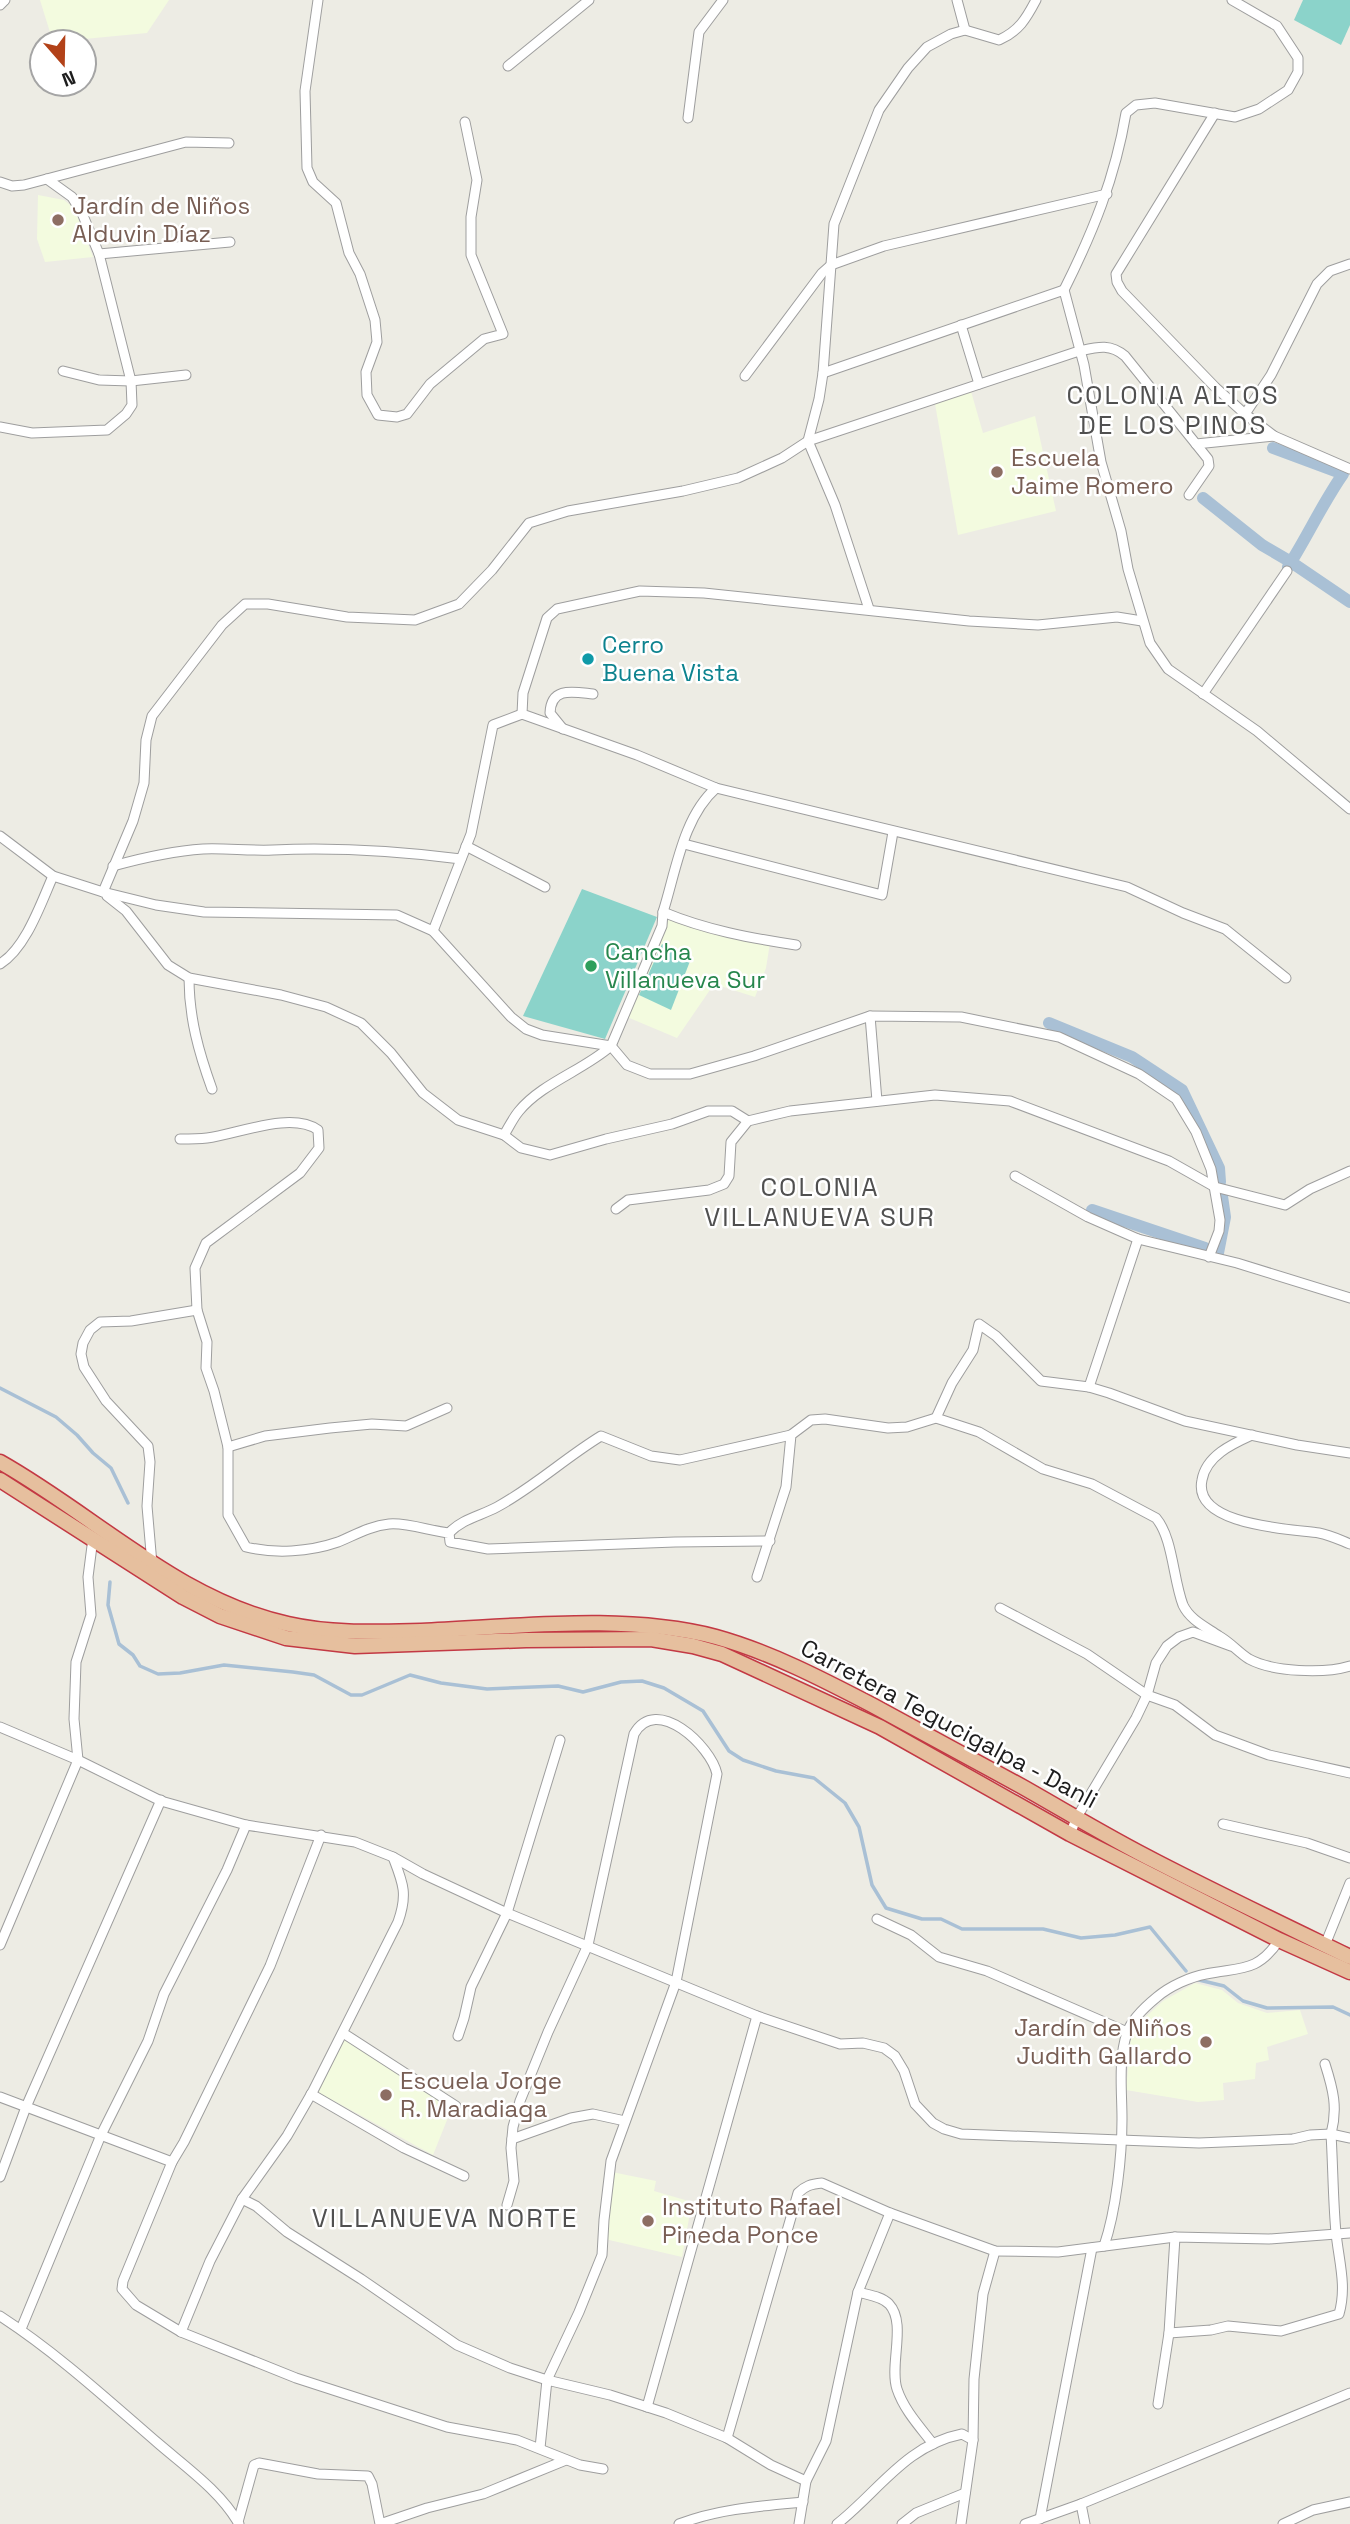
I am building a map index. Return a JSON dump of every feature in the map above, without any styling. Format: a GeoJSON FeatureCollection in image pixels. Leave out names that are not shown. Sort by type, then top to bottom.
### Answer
{"type":"FeatureCollection","features":[{"type":"Feature","properties":{"kind":"highway","name":"Carretera Tegucigalpa - Danli"},"geometry":{"type":"LineString","coordinates":[[0,1462],[37,1483],[96,1533]]}},
{"type":"Feature","properties":{"kind":"highway","name":"Carretera Tegucigalpa - Danli"},"geometry":{"type":"LineString","coordinates":[[0,1480],[198,1593],[245,1613],[288,1624],[327,1631],[366,1632],[631,1625],[677,1629],[719,1638],[821,1678],[1154,1861],[1350,1957]]}},
{"type":"Feature","properties":{"kind":"highway","name":"Carretera Tegucigalpa - Danli"},"geometry":{"type":"LineString","coordinates":[[152,1569],[183,1597],[220,1616],[286,1638],[320,1644],[355,1646],[604,1638],[651,1639],[722,1654],[880,1727],[1070,1834],[1279,1940],[1350,1972]]}},
{"type":"Feature","properties":{"kind":"street"},"geometry":{"type":"LineString","coordinates":[[0,5],[5,0]]}},
{"type":"Feature","properties":{"kind":"street"},"geometry":{"type":"LineString","coordinates":[[318,0],[304,91],[307,168],[313,182],[335,203],[349,253],[360,274],[375,320],[377,342],[366,372],[367,396],[378,415],[397,417],[407,414],[430,384],[484,339],[503,334],[471,255],[471,217],[477,180],[465,122]]}},
{"type":"Feature","properties":{"kind":"street"},"geometry":{"type":"LineString","coordinates":[[508,66],[589,0]]}},
{"type":"Feature","properties":{"kind":"street"},"geometry":{"type":"LineString","coordinates":[[688,118],[699,32],[723,0]]}},
{"type":"Feature","properties":{"kind":"street"},"geometry":{"type":"LineString","coordinates":[[957,0],[965,30]]}},
{"type":"Feature","properties":{"kind":"street"},"geometry":{"type":"LineString","coordinates":[[869,609],[835,505],[808,441],[823,373],[834,224],[879,110],[908,68],[928,47],[951,34],[965,30],[999,40],[1011,35],[1023,25],[1036,0]]}},
{"type":"Feature","properties":{"kind":"street"},"geometry":{"type":"LineString","coordinates":[[1232,0],[1277,26],[1298,58],[1298,72],[1288,90],[1259,109],[1235,117],[1154,103],[1136,105],[1126,113],[1107,194],[1064,290],[1084,365],[1101,462],[1150,643],[1168,669],[1257,732],[1350,809]]}},
{"type":"Feature","properties":{"kind":"street"},"geometry":{"type":"LineString","coordinates":[[1215,113],[1116,274],[1117,282],[1122,291],[1215,387],[1245,414],[1273,436],[1350,469]]}},
{"type":"Feature","properties":{"kind":"street"},"geometry":{"type":"LineString","coordinates":[[0,183],[24,185],[186,142],[229,143]]}},
{"type":"Feature","properties":{"kind":"street"},"geometry":{"type":"LineString","coordinates":[[0,427],[32,433],[77,433],[107,429],[126,414],[132,405],[131,381],[99,254],[82,213],[72,197],[47,178]]}},
{"type":"Feature","properties":{"kind":"street"},"geometry":{"type":"LineString","coordinates":[[745,376],[822,273],[831,265],[884,246],[1107,194]]}},
{"type":"Feature","properties":{"kind":"street"},"geometry":{"type":"LineString","coordinates":[[99,254],[230,242]]}},
{"type":"Feature","properties":{"kind":"street"},"geometry":{"type":"LineString","coordinates":[[1245,414],[1271,375],[1317,284],[1330,271],[1350,264]]}},
{"type":"Feature","properties":{"kind":"street"},"geometry":{"type":"LineString","coordinates":[[823,373],[1064,290]]}},
{"type":"Feature","properties":{"kind":"street"},"geometry":{"type":"LineString","coordinates":[[961,325],[979,384]]}},
{"type":"Feature","properties":{"kind":"street"},"geometry":{"type":"LineString","coordinates":[[103,892],[134,821],[144,783],[146,740],[152,716],[222,625],[245,604],[268,604],[347,617],[415,620],[459,604],[529,523],[568,511],[684,491],[738,478],[782,458],[808,441],[1079,351],[1102,346],[1119,352],[1209,459],[1209,466],[1189,495]]}},
{"type":"Feature","properties":{"kind":"street"},"geometry":{"type":"LineString","coordinates":[[63,371],[99,380],[131,381],[186,375]]}},
{"type":"Feature","properties":{"kind":"street"},"geometry":{"type":"LineString","coordinates":[[1196,444],[1273,436]]}},
{"type":"Feature","properties":{"kind":"street"},"geometry":{"type":"LineString","coordinates":[[1203,694],[1287,571]]}},
{"type":"Feature","properties":{"kind":"street"},"geometry":{"type":"LineString","coordinates":[[522,714],[523,693],[547,618],[557,609],[640,591],[704,593],[969,621],[1038,625],[1117,617],[1142,621]]}},
{"type":"Feature","properties":{"kind":"street"},"geometry":{"type":"LineString","coordinates":[[564,730],[550,713],[556,696],[567,691],[593,694]]}},
{"type":"Feature","properties":{"kind":"street"},"geometry":{"type":"LineString","coordinates":[[433,931],[466,846],[480,796],[493,725],[522,714],[637,755],[716,788],[1127,887],[1225,929],[1286,978]]}},
{"type":"Feature","properties":{"kind":"street"},"geometry":{"type":"LineString","coordinates":[[505,1135],[519,1110],[550,1085],[598,1058],[611,1046],[662,926],[663,912],[684,844],[703,800],[716,788]]}},
{"type":"Feature","properties":{"kind":"street"},"geometry":{"type":"LineString","coordinates":[[684,844],[882,895],[893,832]]}},
{"type":"Feature","properties":{"kind":"street"},"geometry":{"type":"LineString","coordinates":[[0,836],[52,876],[156,905],[204,912],[397,915],[433,931],[511,1017],[526,1029],[542,1035],[611,1046],[627,1065],[650,1074],[690,1074],[754,1056],[870,1016],[961,1017],[1059,1037],[1139,1074],[1176,1099],[1196,1132],[1212,1169],[1220,1220],[1219,1231],[1209,1257]]}},
{"type":"Feature","properties":{"kind":"street"},"geometry":{"type":"LineString","coordinates":[[466,846],[545,887]]}},
{"type":"Feature","properties":{"kind":"street"},"geometry":{"type":"LineString","coordinates":[[113,866],[180,851],[272,850],[298,847],[461,859]]}},
{"type":"Feature","properties":{"kind":"street"},"geometry":{"type":"LineString","coordinates":[[0,964],[12,957],[39,909],[52,876]]}},
{"type":"Feature","properties":{"kind":"street"},"geometry":{"type":"LineString","coordinates":[[103,892],[126,911],[168,965],[189,978],[281,995],[326,1007],[361,1023],[391,1053],[423,1093],[458,1120],[505,1135],[521,1148],[550,1155],[672,1124],[708,1111],[732,1111],[748,1121]]}},
{"type":"Feature","properties":{"kind":"street"},"geometry":{"type":"LineString","coordinates":[[663,912],[692,924],[748,938],[796,945]]}},
{"type":"Feature","properties":{"kind":"street"},"geometry":{"type":"LineString","coordinates":[[189,978],[189,1000],[196,1044],[212,1089]]}},
{"type":"Feature","properties":{"kind":"street"},"geometry":{"type":"LineString","coordinates":[[870,1016],[877,1101]]}},
{"type":"Feature","properties":{"kind":"street"},"geometry":{"type":"LineString","coordinates":[[616,1209],[628,1199],[709,1190],[724,1184],[729,1176],[731,1142],[748,1121],[790,1111],[935,1095],[1010,1101],[1169,1161],[1215,1188],[1284,1205],[1310,1189],[1350,1171]]}},
{"type":"Feature","properties":{"kind":"street"},"geometry":{"type":"LineString","coordinates":[[180,1139],[207,1138],[285,1124],[308,1123],[318,1130],[319,1148],[300,1173],[206,1243],[195,1268],[197,1310],[206,1342],[206,1368],[228,1447],[228,1515],[246,1547],[293,1552],[335,1543],[371,1527],[393,1524],[449,1533]]}},
{"type":"Feature","properties":{"kind":"street"},"geometry":{"type":"LineString","coordinates":[[1015,1176],[1088,1217],[1138,1238],[1237,1263],[1350,1298]]}},
{"type":"Feature","properties":{"kind":"street"},"geometry":{"type":"LineString","coordinates":[[1089,1387],[1138,1238]]}},
{"type":"Feature","properties":{"kind":"street"},"geometry":{"type":"LineString","coordinates":[[152,1569],[147,1506],[150,1462],[148,1446],[106,1401],[84,1367],[81,1354],[90,1330],[100,1322],[131,1321],[197,1310]]}},
{"type":"Feature","properties":{"kind":"street"},"geometry":{"type":"LineString","coordinates":[[936,1418],[952,1383],[973,1350],[979,1324],[996,1336],[1041,1381],[1089,1387],[1185,1421],[1297,1446],[1350,1454]]}},
{"type":"Feature","properties":{"kind":"street"},"geometry":{"type":"LineString","coordinates":[[228,1447],[265,1436],[355,1425],[406,1426],[447,1408]]}},
{"type":"Feature","properties":{"kind":"street"},"geometry":{"type":"LineString","coordinates":[[770,1541],[488,1549],[450,1542],[449,1533],[456,1525],[495,1508],[537,1482],[601,1436],[650,1456],[680,1460],[791,1435],[811,1420],[825,1419],[888,1428],[907,1427],[936,1418],[979,1432],[1043,1469],[1093,1485],[1156,1518],[1163,1525],[1173,1574],[1190,1617],[1247,1658],[1266,1667],[1318,1670],[1350,1666]]}},
{"type":"Feature","properties":{"kind":"street"},"geometry":{"type":"LineString","coordinates":[[757,1577],[786,1487],[791,1435]]}},
{"type":"Feature","properties":{"kind":"street"},"geometry":{"type":"LineString","coordinates":[[1252,1435],[1224,1448],[1203,1473],[1200,1488],[1209,1502],[1229,1517],[1251,1525],[1323,1534],[1350,1544]]}},
{"type":"Feature","properties":{"kind":"street"},"geometry":{"type":"LineString","coordinates":[[0,1945],[78,1760],[74,1718],[76,1662],[91,1615],[88,1577],[96,1533]]}},
{"type":"Feature","properties":{"kind":"street"},"geometry":{"type":"LineString","coordinates":[[1000,1608],[1087,1654],[1147,1695],[1175,1705],[1215,1735],[1269,1755],[1350,1773]]}},
{"type":"Feature","properties":{"kind":"street"},"geometry":{"type":"LineString","coordinates":[[1070,1834],[1077,1817],[1136,1718],[1147,1695],[1156,1663],[1167,1646],[1179,1637],[1194,1632],[1236,1648]]}},
{"type":"Feature","properties":{"kind":"street"},"geometry":{"type":"LineString","coordinates":[[507,2205],[514,2181],[512,2139],[520,2101],[588,1945],[634,1734],[638,1726],[644,1723],[662,1721],[673,1724],[691,1735],[711,1756],[717,1774],[676,1982],[611,2161],[602,2255],[547,2380],[540,2448]]}},
{"type":"Feature","properties":{"kind":"street"},"geometry":{"type":"LineString","coordinates":[[0,1727],[78,1760],[161,1800],[246,1825],[355,1842],[393,1857],[507,1913],[757,2016],[840,2044],[863,2043],[884,2048],[895,2056],[904,2071],[915,2104],[933,2123],[944,2129],[961,2134],[1199,2143],[1260,2141],[1331,2134],[1350,2138]]}},
{"type":"Feature","properties":{"kind":"street"},"geometry":{"type":"LineString","coordinates":[[458,2036],[471,1987],[507,1913],[559,1740]]}},
{"type":"Feature","properties":{"kind":"street"},"geometry":{"type":"LineString","coordinates":[[0,2177],[26,2106],[161,1800]]}},
{"type":"Feature","properties":{"kind":"street"},"geometry":{"type":"LineString","coordinates":[[1223,1824],[1307,1843],[1350,1858]]}},
{"type":"Feature","properties":{"kind":"street"},"geometry":{"type":"LineString","coordinates":[[21,2329],[101,2135],[148,2041],[164,1994],[227,1870],[246,1825]]}},
{"type":"Feature","properties":{"kind":"street"},"geometry":{"type":"LineString","coordinates":[[321,1835],[270,1966],[172,2162],[122,2289],[136,2305],[181,2332],[296,2378],[447,2427],[517,2440],[566,2460],[603,2469]]}},
{"type":"Feature","properties":{"kind":"street"},"geometry":{"type":"LineString","coordinates":[[181,2332],[210,2260],[242,2199],[287,2136],[311,2094],[404,1904],[404,1888],[393,1857]]}},
{"type":"Feature","properties":{"kind":"street"},"geometry":{"type":"LineString","coordinates":[[1325,1945],[1350,1884]]}},
{"type":"Feature","properties":{"kind":"street"},"geometry":{"type":"LineString","coordinates":[[877,1919],[911,1935],[939,1956],[987,1971],[1127,2032]]}},
{"type":"Feature","properties":{"kind":"street"},"geometry":{"type":"LineString","coordinates":[[1104,2246],[1110,2229],[1121,2141],[1122,2064],[1127,2032],[1140,2013],[1159,1995],[1184,1981],[1205,1974],[1252,1967],[1270,1955],[1279,1940]]}},
{"type":"Feature","properties":{"kind":"street"},"geometry":{"type":"LineString","coordinates":[[647,2407],[757,2016]]}},
{"type":"Feature","properties":{"kind":"street"},"geometry":{"type":"LineString","coordinates":[[343,2032],[456,2106]]}},
{"type":"Feature","properties":{"kind":"street"},"geometry":{"type":"LineString","coordinates":[[1169,2333],[1228,2326],[1281,2331],[1339,2314],[1347,2279],[1336,2234],[1331,2134],[1335,2119],[1335,2094],[1325,2064]]}},
{"type":"Feature","properties":{"kind":"street"},"geometry":{"type":"LineString","coordinates":[[311,2094],[404,2148],[464,2176]]}},
{"type":"Feature","properties":{"kind":"street"},"geometry":{"type":"LineString","coordinates":[[0,2097],[172,2162]]}},
{"type":"Feature","properties":{"kind":"street"},"geometry":{"type":"LineString","coordinates":[[512,2139],[571,2118],[593,2114],[625,2121]]}},
{"type":"Feature","properties":{"kind":"street"},"geometry":{"type":"LineString","coordinates":[[727,2438],[798,2193],[804,2187],[822,2183],[890,2213],[995,2251],[1058,2252],[1175,2237],[1269,2239],[1350,2233]]}},
{"type":"Feature","properties":{"kind":"street"},"geometry":{"type":"LineString","coordinates":[[242,2199],[256,2206],[287,2232],[457,2344],[510,2368],[576,2389],[610,2395],[727,2438],[771,2465],[806,2481]]}},
{"type":"Feature","properties":{"kind":"street"},"geometry":{"type":"LineString","coordinates":[[799,2524],[806,2481],[826,2441],[858,2292],[890,2213]]}},
{"type":"Feature","properties":{"kind":"street"},"geometry":{"type":"LineString","coordinates":[[1158,2404],[1169,2333],[1175,2237]]}},
{"type":"Feature","properties":{"kind":"street"},"geometry":{"type":"LineString","coordinates":[[1040,2519],[1092,2248]]}},
{"type":"Feature","properties":{"kind":"street"},"geometry":{"type":"LineString","coordinates":[[961,2524],[973,2440],[974,2379],[983,2294],[995,2251]]}},
{"type":"Feature","properties":{"kind":"street"},"geometry":{"type":"LineString","coordinates":[[858,2292],[877,2297],[889,2304],[896,2316],[896,2387],[905,2407],[933,2444]]}},
{"type":"Feature","properties":{"kind":"street"},"geometry":{"type":"LineString","coordinates":[[0,2316],[21,2329],[97,2390],[225,2503],[238,2523]]}},
{"type":"Feature","properties":{"kind":"street"},"geometry":{"type":"LineString","coordinates":[[1025,2524],[1081,2504],[1350,2393]]}},
{"type":"Feature","properties":{"kind":"street"},"geometry":{"type":"LineString","coordinates":[[837,2524],[858,2508],[894,2469],[933,2444],[961,2434],[973,2440]]}},
{"type":"Feature","properties":{"kind":"street"},"geometry":{"type":"LineString","coordinates":[[238,2523],[254,2465],[259,2463],[318,2474],[368,2476],[380,2524],[427,2508],[483,2494],[566,2460]]}},
{"type":"Feature","properties":{"kind":"street"},"geometry":{"type":"LineString","coordinates":[[902,2524],[916,2513],[965,2493]]}},
{"type":"Feature","properties":{"kind":"street"},"geometry":{"type":"LineString","coordinates":[[1283,2524],[1313,2510],[1350,2501]]}},
{"type":"Feature","properties":{"kind":"street"},"geometry":{"type":"LineString","coordinates":[[679,2524],[754,2506],[803,2502]]}},
{"type":"Feature","properties":{"kind":"street"},"geometry":{"type":"LineString","coordinates":[[1081,2504],[1085,2524]]}},
{"type":"Feature","properties":{"kind":"shaded area"},"geometry":{"type":"Polygon","coordinates":[[[40,0],[169,0],[147,33],[98,38],[98,28],[49,28],[40,0]]]}},
{"type":"Feature","properties":{"kind":"shaded area"},"geometry":{"type":"Polygon","coordinates":[[[1303,0],[1350,0],[1350,25],[1341,45],[1294,20],[1303,0]]]}},
{"type":"Feature","properties":{"kind":"shaded area","name":"Jardín de Niños Alduvin Díaz"},"geometry":{"type":"Polygon","coordinates":[[[38,195],[64,200],[74,208],[93,257],[45,262],[37,239],[38,195]]]}},
{"type":"Feature","properties":{"kind":"shaded area","name":"Escuela Jaime Romero"},"geometry":{"type":"Polygon","coordinates":[[[970,388],[983,433],[1035,416],[1056,511],[958,535],[934,398],[970,388]]]}},
{"type":"Feature","properties":{"kind":"shaded area","name":"Cancha Villanueva Sur"},"geometry":{"type":"Polygon","coordinates":[[[582,889],[657,917],[605,1039],[523,1016],[582,889]]]}},
{"type":"Feature","properties":{"kind":"shaded area"},"geometry":{"type":"Polygon","coordinates":[[[667,920],[770,943],[766,968],[755,997],[714,984],[677,1038],[627,1017],[667,920]]]}},
{"type":"Feature","properties":{"kind":"shaded area"},"geometry":{"type":"Polygon","coordinates":[[[662,944],[692,956],[671,1010],[639,995],[662,944]]]}},
{"type":"Feature","properties":{"kind":"shaded area","name":"Jardín de Niños Judith Gallardo"},"geometry":{"type":"Polygon","coordinates":[[[1195,1983],[1222,1990],[1238,2003],[1267,2013],[1300,2010],[1308,2034],[1267,2047],[1269,2060],[1256,2063],[1255,2079],[1223,2083],[1224,2100],[1198,2102],[1126,2090],[1131,2037],[1139,2023],[1163,2001],[1195,1983]]]}},
{"type":"Feature","properties":{"kind":"shaded area","name":"Escuela Jorge R. Maradiaga"},"geometry":{"type":"Polygon","coordinates":[[[346,2032],[455,2100],[433,2155],[316,2091],[346,2032]]]}},
{"type":"Feature","properties":{"kind":"shaded area","name":"Instituto Rafael Pineda Ponce"},"geometry":{"type":"Polygon","coordinates":[[[612,2172],[656,2181],[654,2191],[692,2202],[682,2257],[605,2239],[612,2172]]]}},
{"type":"Feature","properties":{"kind":"waterway"},"geometry":{"type":"LineString","coordinates":[[1203,498],[1262,545],[1291,562],[1343,474],[1273,448]]}},
{"type":"Feature","properties":{"kind":"waterway"},"geometry":{"type":"LineString","coordinates":[[1288,567],[1291,562],[1350,602]]}},
{"type":"Feature","properties":{"kind":"waterway"},"geometry":{"type":"LineString","coordinates":[[1049,1023],[1132,1057],[1182,1090],[1219,1168],[1220,1182]]}},
{"type":"Feature","properties":{"kind":"waterway"},"geometry":{"type":"LineString","coordinates":[[1215,1252],[1218,1253],[1225,1217],[1222,1196]]}},
{"type":"Feature","properties":{"kind":"waterway"},"geometry":{"type":"LineString","coordinates":[[1092,1210],[1205,1248]]}},
{"type":"Feature","properties":{"kind":"waterway"},"geometry":{"type":"LineString","coordinates":[[0,1388],[56,1417],[77,1435],[111,1468],[128,1503]]}},
{"type":"Feature","properties":{"kind":"waterway"},"geometry":{"type":"LineString","coordinates":[[110,1582],[108,1605],[119,1644],[133,1655],[140,1666],[158,1674],[224,1665],[293,1672],[314,1675],[351,1695],[362,1695],[410,1675],[441,1683],[487,1689],[558,1686],[583,1692],[621,1682],[642,1681],[664,1688],[703,1711],[729,1751],[743,1760],[776,1771],[814,1778],[845,1803],[859,1827],[872,1885],[886,1908],[922,1919],[941,1919],[962,1929],[1043,1929],[1081,1938],[1115,1935],[1150,1927],[1186,1971]]}},
{"type":"Feature","properties":{"kind":"waterway"},"geometry":{"type":"LineString","coordinates":[[1199,1980],[1224,1986],[1243,2001],[1267,2008],[1333,2007],[1350,2015]]}},
{"type":"Feature","properties":{"kind":"place","name":"Jardín de Niños Alduvin Díaz"},"geometry":{"type":"Point","coordinates":[58,220]}},
{"type":"Feature","properties":{"kind":"place","name":"Escuela Jaime Romero"},"geometry":{"type":"Point","coordinates":[997,472]}},
{"type":"Feature","properties":{"kind":"place","name":"Cerro Buena Vista"},"geometry":{"type":"Point","coordinates":[588,659]}},
{"type":"Feature","properties":{"kind":"place","name":"Cancha Villanueva Sur"},"geometry":{"type":"Point","coordinates":[591,966]}},
{"type":"Feature","properties":{"kind":"place","name":"Jardín de Niños Judith Gallardo"},"geometry":{"type":"Point","coordinates":[1206,2042]}},
{"type":"Feature","properties":{"kind":"place","name":"Escuela Jorge R. Maradiaga"},"geometry":{"type":"Point","coordinates":[386,2095]}},
{"type":"Feature","properties":{"kind":"place","name":"Instituto Rafael Pineda Ponce"},"geometry":{"type":"Point","coordinates":[648,2221]}},
{"type":"Feature","properties":{"kind":"district","name":"COLONIA ALTOS DE LOS PINOS"},"geometry":{"type":"Point","coordinates":[1173,410]}},
{"type":"Feature","properties":{"kind":"district","name":"COLONIA VILLANUEVA SUR"},"geometry":{"type":"Point","coordinates":[820,1202]}},
{"type":"Feature","properties":{"kind":"district","name":"VILLANUEVA NORTE"},"geometry":{"type":"Point","coordinates":[445,2218]}}]}
